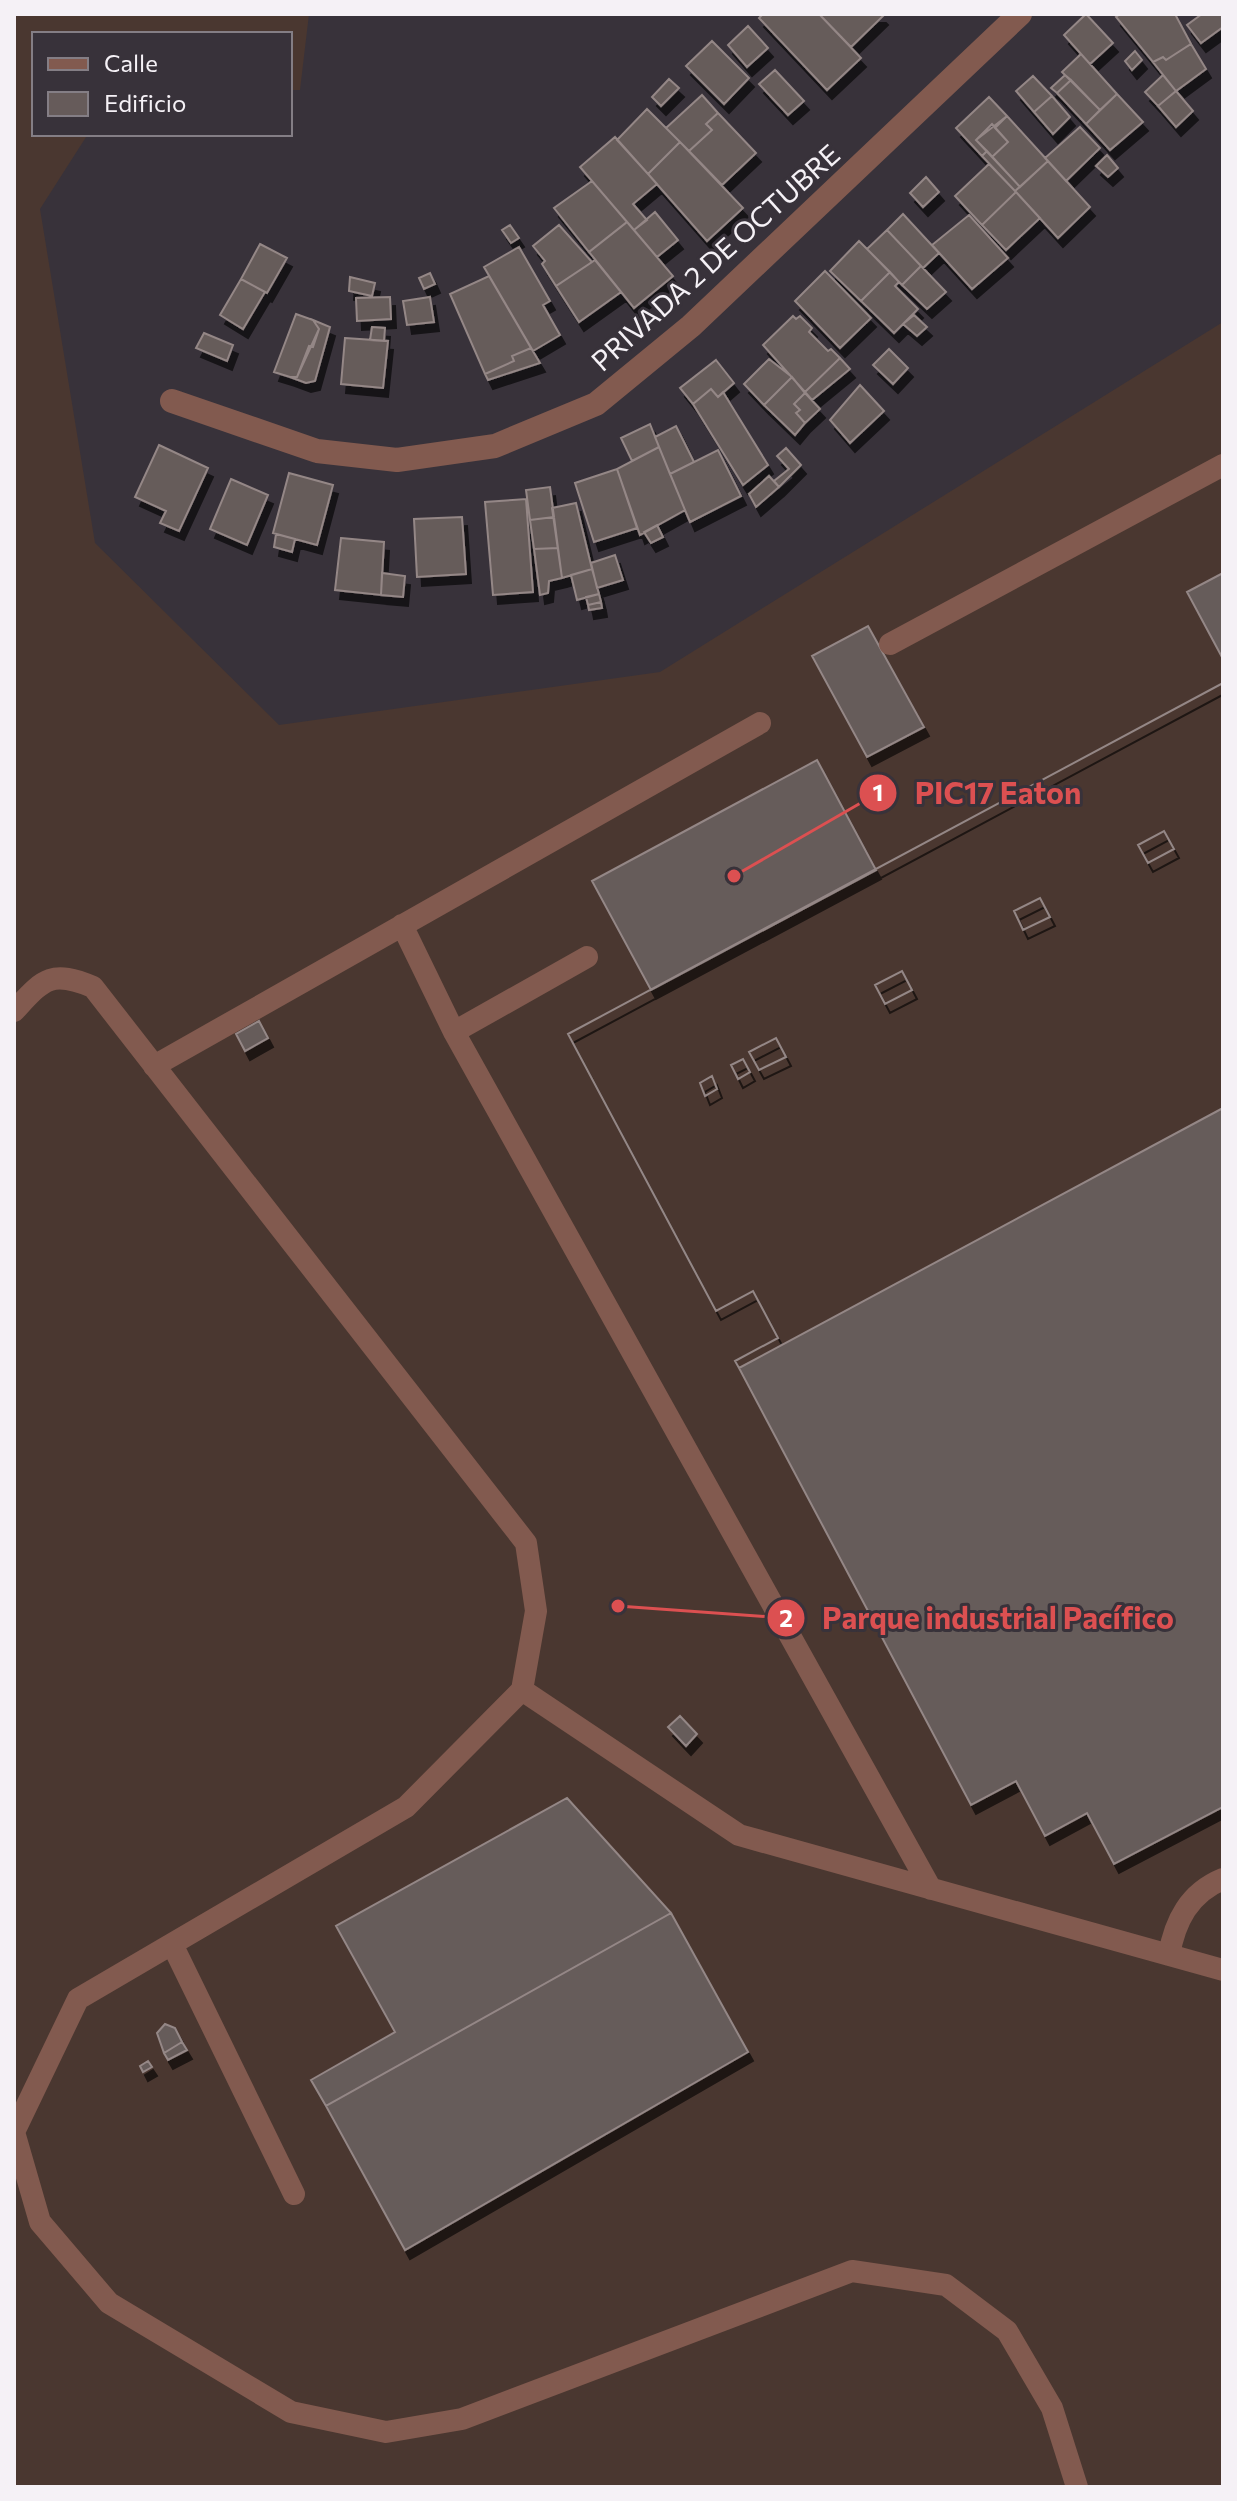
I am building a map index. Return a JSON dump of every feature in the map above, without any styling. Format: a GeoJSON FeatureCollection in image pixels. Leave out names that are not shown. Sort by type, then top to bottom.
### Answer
{"type":"FeatureCollection","features":[{"type":"Feature","properties":{"kind":"street","name":"PRIVADA 2 DE OCTUBRE"},"geometry":{"type":"LineString","coordinates":[[172,401],[317,451],[397,460],[495,446],[596,404],[691,326],[1020,14]]}},
{"type":"Feature","properties":{"kind":"lane"},"geometry":{"type":"LineString","coordinates":[[890,644],[1223,465]]}},
{"type":"Feature","properties":{"kind":"lane"},"geometry":{"type":"LineString","coordinates":[[154,1066],[760,723]]}},
{"type":"Feature","properties":{"kind":"lane"},"geometry":{"type":"LineString","coordinates":[[402,925],[454,1032],[931,1889]]}},
{"type":"Feature","properties":{"kind":"lane"},"geometry":{"type":"LineString","coordinates":[[454,1032],[587,957]]}},
{"type":"Feature","properties":{"kind":"lane"},"geometry":{"type":"LineString","coordinates":[[14,1011],[40,982],[65,975],[93,987],[526,1543],[536,1611],[522,1690],[406,1807],[78,1999],[14,2132],[40,2222],[109,2303],[291,2412],[386,2432],[462,2419],[852,2271],[946,2285],[1007,2331],[1052,2408],[1077,2487]]}},
{"type":"Feature","properties":{"kind":"lane"},"geometry":{"type":"LineString","coordinates":[[522,1690],[739,1835],[1223,1970]]}},
{"type":"Feature","properties":{"kind":"lane"},"geometry":{"type":"LineString","coordinates":[[1169,1955],[1174,1927],[1187,1906],[1208,1885],[1223,1879]]}},
{"type":"Feature","properties":{"kind":"lane"},"geometry":{"type":"LineString","coordinates":[[172,1944],[294,2194]]}},
{"type":"Feature","properties":{"kind":"shaded area"},"geometry":{"type":"Polygon","coordinates":[[[14,14],[309,14],[300,90],[292,90],[292,32],[32,32],[32,136],[87,136],[40,209],[95,543],[279,725],[660,672],[1223,322],[1223,2487],[14,2487],[14,14]]]}},
{"type":"Feature","properties":{"kind":"building"},"geometry":{"type":"Polygon","coordinates":[[[763,14],[819,14],[861,58],[827,90],[759,18],[763,14]]]}},
{"type":"Feature","properties":{"kind":"building"},"geometry":{"type":"Polygon","coordinates":[[[819,14],[881,14],[883,16],[851,47],[819,14]]]}},
{"type":"Feature","properties":{"kind":"building"},"geometry":{"type":"Polygon","coordinates":[[[1086,14],[1113,43],[1090,64],[1064,35],[1086,14]]]}},
{"type":"Feature","properties":{"kind":"building"},"geometry":{"type":"Polygon","coordinates":[[[1120,14],[1175,14],[1191,44],[1166,60],[1163,57],[1153,62],[1116,17],[1120,14]]]}},
{"type":"Feature","properties":{"kind":"building"},"geometry":{"type":"Polygon","coordinates":[[[1202,14],[1222,14],[1223,27],[1201,43],[1187,25],[1202,14]]]}},
{"type":"Feature","properties":{"kind":"building"},"geometry":{"type":"Polygon","coordinates":[[[748,26],[768,48],[747,67],[728,45],[748,26]]]}},
{"type":"Feature","properties":{"kind":"building"},"geometry":{"type":"Polygon","coordinates":[[[712,41],[749,78],[724,104],[686,66],[712,41]]]}},
{"type":"Feature","properties":{"kind":"building"},"geometry":{"type":"Polygon","coordinates":[[[1191,44],[1206,69],[1176,91],[1153,62],[1163,57],[1166,60],[1191,44]]]}},
{"type":"Feature","properties":{"kind":"building"},"geometry":{"type":"Polygon","coordinates":[[[1135,51],[1142,60],[1132,70],[1125,61],[1135,51]]]}},
{"type":"Feature","properties":{"kind":"building"},"geometry":{"type":"Polygon","coordinates":[[[1081,54],[1117,94],[1100,110],[1062,72],[1081,54]]]}},
{"type":"Feature","properties":{"kind":"building"},"geometry":{"type":"Polygon","coordinates":[[[775,70],[804,101],[788,115],[759,84],[775,70]]]}},
{"type":"Feature","properties":{"kind":"building"},"geometry":{"type":"Polygon","coordinates":[[[1065,75],[1071,80],[1057,93],[1051,88],[1065,75]]]}},
{"type":"Feature","properties":{"kind":"building"},"geometry":{"type":"Polygon","coordinates":[[[1163,75],[1176,91],[1158,106],[1145,92],[1163,75]]]}},
{"type":"Feature","properties":{"kind":"building"},"geometry":{"type":"Polygon","coordinates":[[[1033,76],[1052,96],[1034,112],[1016,91],[1033,76]]]}},
{"type":"Feature","properties":{"kind":"building"},"geometry":{"type":"Polygon","coordinates":[[[669,79],[679,88],[661,106],[652,97],[669,79]]]}},
{"type":"Feature","properties":{"kind":"building"},"geometry":{"type":"Polygon","coordinates":[[[1071,80],[1100,110],[1086,124],[1057,93],[1071,80]]]}},
{"type":"Feature","properties":{"kind":"building"},"geometry":{"type":"Polygon","coordinates":[[[1176,91],[1193,111],[1176,127],[1158,106],[1176,91]]]}},
{"type":"Feature","properties":{"kind":"building"},"geometry":{"type":"Polygon","coordinates":[[[1117,94],[1143,122],[1110,150],[1086,124],[1117,94]]]}},
{"type":"Feature","properties":{"kind":"building"},"geometry":{"type":"Polygon","coordinates":[[[702,95],[718,113],[706,124],[712,130],[689,151],[666,128],[702,95]]]}},
{"type":"Feature","properties":{"kind":"building"},"geometry":{"type":"Polygon","coordinates":[[[1052,96],[1070,117],[1053,134],[1034,112],[1052,96]]]}},
{"type":"Feature","properties":{"kind":"building"},"geometry":{"type":"Polygon","coordinates":[[[989,97],[1007,116],[976,140],[987,151],[982,156],[956,128],[989,97]]]}},
{"type":"Feature","properties":{"kind":"building"},"geometry":{"type":"Polygon","coordinates":[[[647,109],[680,142],[648,174],[617,140],[647,109]]]}},
{"type":"Feature","properties":{"kind":"building"},"geometry":{"type":"Polygon","coordinates":[[[718,113],[756,153],[722,185],[689,151],[712,130],[706,124],[718,113]]]}},
{"type":"Feature","properties":{"kind":"building"},"geometry":{"type":"Polygon","coordinates":[[[1007,116],[1048,161],[1020,187],[992,157],[1008,142],[995,128],[1007,116]]]}},
{"type":"Feature","properties":{"kind":"building"},"geometry":{"type":"Polygon","coordinates":[[[992,124],[1008,142],[992,157],[976,140],[992,124]]]}},
{"type":"Feature","properties":{"kind":"building"},"geometry":{"type":"Polygon","coordinates":[[[1080,127],[1100,148],[1066,181],[1045,158],[1080,127]]]}},
{"type":"Feature","properties":{"kind":"building"},"geometry":{"type":"Polygon","coordinates":[[[615,137],[657,184],[633,204],[647,220],[634,230],[580,167],[615,137]]]}},
{"type":"Feature","properties":{"kind":"building"},"geometry":{"type":"Polygon","coordinates":[[[680,142],[743,208],[707,241],[648,174],[680,142]]]}},
{"type":"Feature","properties":{"kind":"building"},"geometry":{"type":"Polygon","coordinates":[[[987,151],[1020,187],[1015,191],[982,156],[987,151]]]}},
{"type":"Feature","properties":{"kind":"building"},"geometry":{"type":"Polygon","coordinates":[[[1107,155],[1118,168],[1108,177],[1096,166],[1107,155]]]}},
{"type":"Feature","properties":{"kind":"building"},"geometry":{"type":"Polygon","coordinates":[[[1048,161],[1090,207],[1058,238],[1015,191],[1048,161]]]}},
{"type":"Feature","properties":{"kind":"building"},"geometry":{"type":"Polygon","coordinates":[[[989,164],[1016,192],[982,225],[955,196],[989,164]]]}},
{"type":"Feature","properties":{"kind":"building"},"geometry":{"type":"Polygon","coordinates":[[[926,177],[939,192],[923,207],[910,193],[926,177]]]}},
{"type":"Feature","properties":{"kind":"building"},"geometry":{"type":"Polygon","coordinates":[[[592,181],[627,222],[589,252],[554,208],[592,181]]]}},
{"type":"Feature","properties":{"kind":"building"},"geometry":{"type":"Polygon","coordinates":[[[1016,192],[1040,218],[1006,250],[982,225],[1016,192]]]}},
{"type":"Feature","properties":{"kind":"building"},"geometry":{"type":"Polygon","coordinates":[[[655,212],[678,240],[657,257],[634,230],[655,212]]]}},
{"type":"Feature","properties":{"kind":"building"},"geometry":{"type":"Polygon","coordinates":[[[903,214],[939,253],[923,268],[887,230],[903,214]]]}},
{"type":"Feature","properties":{"kind":"building"},"geometry":{"type":"Polygon","coordinates":[[[969,215],[1008,258],[972,289],[932,245],[969,215]]]}},
{"type":"Feature","properties":{"kind":"building"},"geometry":{"type":"Polygon","coordinates":[[[627,222],[673,276],[634,308],[589,252],[627,222]]]}},
{"type":"Feature","properties":{"kind":"building"},"geometry":{"type":"Polygon","coordinates":[[[510,225],[519,238],[511,243],[502,230],[510,225]]]}},
{"type":"Feature","properties":{"kind":"building"},"geometry":{"type":"Polygon","coordinates":[[[559,225],[592,262],[556,286],[542,264],[545,261],[533,246],[559,225]]]}},
{"type":"Feature","properties":{"kind":"building"},"geometry":{"type":"Polygon","coordinates":[[[887,230],[921,266],[902,285],[867,249],[887,230]]]}},
{"type":"Feature","properties":{"kind":"building"},"geometry":{"type":"Polygon","coordinates":[[[859,241],[890,272],[861,301],[830,271],[859,241]]]}},
{"type":"Feature","properties":{"kind":"building"},"geometry":{"type":"Polygon","coordinates":[[[260,244],[287,258],[267,293],[241,279],[260,244]]]}},
{"type":"Feature","properties":{"kind":"building"},"geometry":{"type":"Polygon","coordinates":[[[519,247],[550,301],[543,305],[560,335],[533,351],[484,267],[519,247]]]}},
{"type":"Feature","properties":{"kind":"building"},"geometry":{"type":"Polygon","coordinates":[[[595,260],[621,292],[579,322],[556,286],[595,260]]]}},
{"type":"Feature","properties":{"kind":"building"},"geometry":{"type":"Polygon","coordinates":[[[921,266],[946,292],[927,309],[902,285],[921,266]]]}},
{"type":"Feature","properties":{"kind":"building"},"geometry":{"type":"Polygon","coordinates":[[[825,271],[871,318],[840,348],[795,301],[825,271]]]}},
{"type":"Feature","properties":{"kind":"building"},"geometry":{"type":"Polygon","coordinates":[[[890,272],[899,282],[895,286],[918,309],[894,333],[861,301],[890,272]]]}},
{"type":"Feature","properties":{"kind":"building"},"geometry":{"type":"Polygon","coordinates":[[[430,273],[435,284],[424,289],[419,278],[430,273]]]}},
{"type":"Feature","properties":{"kind":"building"},"geometry":{"type":"Polygon","coordinates":[[[489,276],[531,348],[512,356],[514,361],[485,374],[450,294],[489,276]]]}},
{"type":"Feature","properties":{"kind":"building"},"geometry":{"type":"Polygon","coordinates":[[[350,277],[375,283],[372,296],[349,291],[350,277]]]}},
{"type":"Feature","properties":{"kind":"building"},"geometry":{"type":"Polygon","coordinates":[[[241,279],[265,292],[243,329],[220,315],[241,279]]]}},
{"type":"Feature","properties":{"kind":"building"},"geometry":{"type":"Polygon","coordinates":[[[390,297],[391,319],[357,321],[356,298],[390,297]]]}},
{"type":"Feature","properties":{"kind":"building"},"geometry":{"type":"Polygon","coordinates":[[[430,297],[434,322],[407,325],[403,301],[430,297]]]}},
{"type":"Feature","properties":{"kind":"building"},"geometry":{"type":"Polygon","coordinates":[[[296,314],[313,320],[319,329],[297,377],[290,377],[274,372],[296,314]]]}},
{"type":"Feature","properties":{"kind":"building"},"geometry":{"type":"Polygon","coordinates":[[[914,315],[927,327],[917,336],[903,324],[914,315]]]}},
{"type":"Feature","properties":{"kind":"building"},"geometry":{"type":"Polygon","coordinates":[[[793,316],[796,319],[800,316],[812,328],[809,332],[840,358],[805,392],[763,345],[793,316]]]}},
{"type":"Feature","properties":{"kind":"building"},"geometry":{"type":"Polygon","coordinates":[[[313,320],[330,327],[315,381],[306,383],[290,377],[297,377],[309,346],[313,347],[319,329],[313,320]]]}},
{"type":"Feature","properties":{"kind":"building"},"geometry":{"type":"Polygon","coordinates":[[[372,327],[385,328],[384,341],[370,340],[372,327]]]}},
{"type":"Feature","properties":{"kind":"building"},"geometry":{"type":"Polygon","coordinates":[[[204,333],[233,345],[227,361],[196,348],[204,333]]]}},
{"type":"Feature","properties":{"kind":"building"},"geometry":{"type":"Polygon","coordinates":[[[345,338],[388,341],[383,388],[341,384],[345,338]]]}},
{"type":"Feature","properties":{"kind":"building"},"geometry":{"type":"Polygon","coordinates":[[[531,348],[540,363],[488,380],[485,374],[514,361],[512,356],[531,348]]]}},
{"type":"Feature","properties":{"kind":"building"},"geometry":{"type":"Polygon","coordinates":[[[889,349],[908,368],[893,384],[873,365],[889,349]]]}},
{"type":"Feature","properties":{"kind":"building"},"geometry":{"type":"Polygon","coordinates":[[[840,358],[850,369],[812,400],[805,392],[840,358]]]}},
{"type":"Feature","properties":{"kind":"building"},"geometry":{"type":"Polygon","coordinates":[[[769,359],[792,377],[764,405],[744,384],[769,359]]]}},
{"type":"Feature","properties":{"kind":"building"},"geometry":{"type":"Polygon","coordinates":[[[716,360],[734,383],[718,397],[711,389],[693,404],[680,388],[716,360]]]}},
{"type":"Feature","properties":{"kind":"building"},"geometry":{"type":"Polygon","coordinates":[[[792,377],[805,393],[794,404],[800,410],[796,413],[805,423],[795,435],[764,405],[792,377]]]}},
{"type":"Feature","properties":{"kind":"building"},"geometry":{"type":"Polygon","coordinates":[[[860,385],[884,411],[850,443],[830,420],[860,385]]]}},
{"type":"Feature","properties":{"kind":"building"},"geometry":{"type":"Polygon","coordinates":[[[711,389],[718,397],[723,392],[768,465],[743,485],[693,404],[711,389]]]}},
{"type":"Feature","properties":{"kind":"building"},"geometry":{"type":"Polygon","coordinates":[[[805,393],[820,409],[805,423],[796,413],[800,410],[794,404],[805,393]]]}},
{"type":"Feature","properties":{"kind":"building"},"geometry":{"type":"Polygon","coordinates":[[[650,424],[659,447],[632,461],[621,438],[650,424]]]}},
{"type":"Feature","properties":{"kind":"building"},"geometry":{"type":"Polygon","coordinates":[[[676,426],[694,462],[670,474],[655,437],[676,426]]]}},
{"type":"Feature","properties":{"kind":"building"},"geometry":{"type":"Polygon","coordinates":[[[159,445],[208,468],[179,531],[160,523],[166,511],[135,497],[159,445]]]}},
{"type":"Feature","properties":{"kind":"building"},"geometry":{"type":"Polygon","coordinates":[[[659,447],[685,510],[640,535],[617,469],[659,447]]]}},
{"type":"Feature","properties":{"kind":"building"},"geometry":{"type":"Polygon","coordinates":[[[786,448],[801,465],[779,487],[774,481],[789,469],[777,456],[786,448]]]}},
{"type":"Feature","properties":{"kind":"building"},"geometry":{"type":"Polygon","coordinates":[[[718,450],[741,496],[690,522],[670,474],[718,450]]]}},
{"type":"Feature","properties":{"kind":"building"},"geometry":{"type":"Polygon","coordinates":[[[617,469],[637,528],[594,542],[575,483],[617,469]]]}},
{"type":"Feature","properties":{"kind":"building"},"geometry":{"type":"Polygon","coordinates":[[[289,473],[333,485],[317,545],[273,533],[289,473]]]}},
{"type":"Feature","properties":{"kind":"building"},"geometry":{"type":"Polygon","coordinates":[[[769,476],[779,487],[756,507],[749,494],[769,476]]]}},
{"type":"Feature","properties":{"kind":"building"},"geometry":{"type":"Polygon","coordinates":[[[231,479],[268,495],[247,545],[210,529],[231,479]]]}},
{"type":"Feature","properties":{"kind":"building"},"geometry":{"type":"Polygon","coordinates":[[[550,487],[554,517],[530,520],[526,490],[550,487]]]}},
{"type":"Feature","properties":{"kind":"building"},"geometry":{"type":"Polygon","coordinates":[[[526,499],[533,592],[493,595],[485,502],[526,499]]]}},
{"type":"Feature","properties":{"kind":"building"},"geometry":{"type":"Polygon","coordinates":[[[576,503],[592,569],[562,578],[552,508],[576,503]]]}},
{"type":"Feature","properties":{"kind":"building"},"geometry":{"type":"Polygon","coordinates":[[[462,517],[466,574],[417,577],[414,519],[462,517]]]}},
{"type":"Feature","properties":{"kind":"building"},"geometry":{"type":"Polygon","coordinates":[[[554,517],[558,548],[534,549],[530,520],[554,517]]]}},
{"type":"Feature","properties":{"kind":"building"},"geometry":{"type":"Polygon","coordinates":[[[657,525],[663,537],[651,543],[644,532],[657,525]]]}},
{"type":"Feature","properties":{"kind":"building"},"geometry":{"type":"Polygon","coordinates":[[[276,534],[295,539],[292,552],[274,547],[276,534]]]}},
{"type":"Feature","properties":{"kind":"building"},"geometry":{"type":"Polygon","coordinates":[[[341,538],[384,542],[381,595],[335,590],[341,538]]]}},
{"type":"Feature","properties":{"kind":"building"},"geometry":{"type":"Polygon","coordinates":[[[558,548],[562,578],[549,581],[548,593],[540,595],[534,549],[558,548]]]}},
{"type":"Feature","properties":{"kind":"building"},"geometry":{"type":"Polygon","coordinates":[[[615,555],[623,580],[597,588],[591,563],[615,555]]]}},
{"type":"Feature","properties":{"kind":"building"},"geometry":{"type":"Polygon","coordinates":[[[592,569],[599,594],[577,600],[571,575],[592,569]]]}},
{"type":"Feature","properties":{"kind":"building"},"geometry":{"type":"Polygon","coordinates":[[[382,573],[405,576],[403,597],[381,595],[382,573]]]}},
{"type":"Feature","properties":{"kind":"building"},"geometry":{"type":"Polygon","coordinates":[[[1223,573],[1223,659],[1187,592],[1223,573]]]}},
{"type":"Feature","properties":{"kind":"building"},"geometry":{"type":"Polygon","coordinates":[[[599,594],[601,602],[588,605],[586,597],[599,594]]]}},
{"type":"Feature","properties":{"kind":"building"},"geometry":{"type":"Polygon","coordinates":[[[601,602],[602,608],[589,610],[588,605],[601,602]]]}},
{"type":"Feature","properties":{"kind":"building"},"geometry":{"type":"Polygon","coordinates":[[[868,626],[924,727],[867,757],[812,656],[868,626]]]}},
{"type":"Feature","properties":{"kind":"building"},"geometry":{"type":"Polygon","coordinates":[[[1223,683],[1223,1108],[739,1368],[735,1361],[778,1338],[753,1291],[716,1311],[568,1034],[1223,683]],[[1164,831],[1138,845],[1148,863],[1174,849],[1164,831]],[[1040,898],[1014,911],[1023,930],[1050,917],[1040,898]],[[902,971],[875,985],[885,1004],[912,990],[902,971]],[[776,1038],[749,1052],[759,1070],[786,1057],[776,1038]],[[743,1059],[731,1065],[738,1079],[750,1072],[743,1059]],[[712,1076],[700,1083],[705,1096],[717,1089],[712,1076]]]}},
{"type":"Feature","properties":{"kind":"building"},"geometry":{"type":"Polygon","coordinates":[[[1223,683],[1223,1108],[739,1368],[735,1361],[778,1338],[753,1291],[716,1311],[568,1034],[1223,683]]]}},
{"type":"Feature","properties":{"kind":"building"},"geometry":{"type":"Polygon","coordinates":[[[817,760],[876,870],[651,990],[592,881],[817,760]]]}},
{"type":"Feature","properties":{"kind":"building"},"geometry":{"type":"Polygon","coordinates":[[[1164,831],[1174,849],[1148,863],[1138,845],[1164,831]]]}},
{"type":"Feature","properties":{"kind":"building"},"geometry":{"type":"Polygon","coordinates":[[[1040,898],[1050,917],[1023,930],[1014,911],[1040,898]]]}},
{"type":"Feature","properties":{"kind":"building"},"geometry":{"type":"Polygon","coordinates":[[[902,971],[912,990],[885,1004],[875,985],[902,971]]]}},
{"type":"Feature","properties":{"kind":"building"},"geometry":{"type":"Polygon","coordinates":[[[259,1021],[268,1038],[245,1051],[236,1034],[259,1021]]]}},
{"type":"Feature","properties":{"kind":"building"},"geometry":{"type":"Polygon","coordinates":[[[776,1038],[786,1057],[759,1070],[749,1052],[776,1038]]]}},
{"type":"Feature","properties":{"kind":"building"},"geometry":{"type":"Polygon","coordinates":[[[743,1059],[750,1072],[738,1079],[731,1065],[743,1059]]]}},
{"type":"Feature","properties":{"kind":"building"},"geometry":{"type":"Polygon","coordinates":[[[712,1076],[717,1089],[705,1096],[700,1083],[712,1076]]]}},
{"type":"Feature","properties":{"kind":"building"},"geometry":{"type":"Polygon","coordinates":[[[1223,1108],[1223,1807],[1114,1864],[1087,1813],[1045,1836],[1016,1781],[971,1805],[739,1368],[1223,1108]]]}},
{"type":"Feature","properties":{"kind":"building"},"geometry":{"type":"Polygon","coordinates":[[[680,1716],[697,1734],[686,1746],[668,1727],[680,1716]]]}},
{"type":"Feature","properties":{"kind":"building"},"geometry":{"type":"Polygon","coordinates":[[[567,1798],[671,1913],[326,2106],[311,2080],[395,2032],[336,1926],[567,1798]]]}},
{"type":"Feature","properties":{"kind":"building"},"geometry":{"type":"Polygon","coordinates":[[[671,1913],[748,2052],[405,2250],[326,2106],[671,1913]]]}},
{"type":"Feature","properties":{"kind":"building"},"geometry":{"type":"Polygon","coordinates":[[[165,2024],[175,2028],[182,2042],[164,2053],[157,2033],[165,2024]]]}},
{"type":"Feature","properties":{"kind":"building"},"geometry":{"type":"Polygon","coordinates":[[[182,2042],[187,2050],[168,2060],[164,2053],[182,2042]]]}},
{"type":"Feature","properties":{"kind":"building"},"geometry":{"type":"Polygon","coordinates":[[[148,2061],[152,2067],[143,2072],[140,2066],[148,2061]]]}},
{"type":"Feature","properties":{"kind":"place","name":"PIC17 Eaton"},"geometry":{"type":"Point","coordinates":[734,876]}},
{"type":"Feature","properties":{"kind":"place","name":"Parque industrial Pacífico"},"geometry":{"type":"Point","coordinates":[618,1606]}}]}
